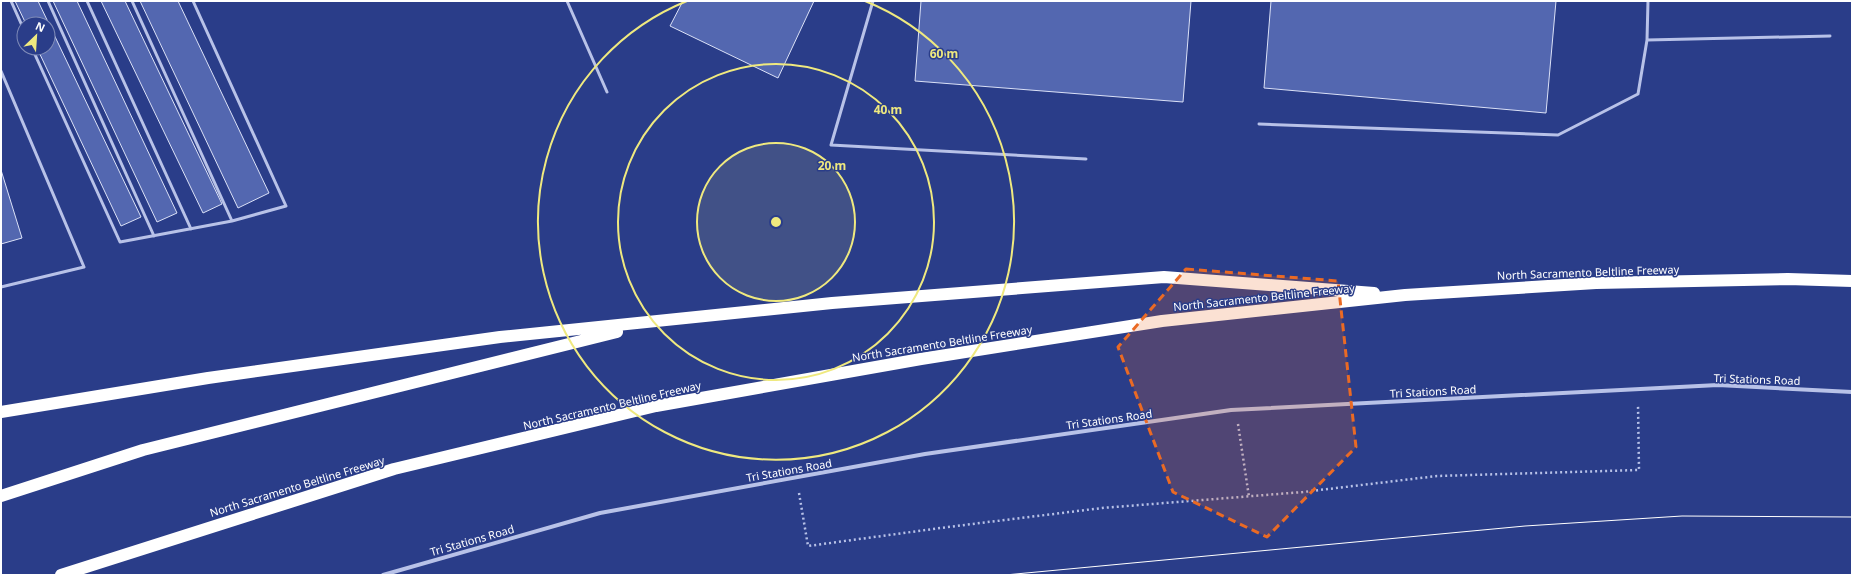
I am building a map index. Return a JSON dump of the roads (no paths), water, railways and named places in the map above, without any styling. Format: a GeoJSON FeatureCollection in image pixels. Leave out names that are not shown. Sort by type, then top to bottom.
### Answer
{"type":"FeatureCollection","features":[{"type":"Feature","properties":{"kind":"highway"},"geometry":{"type":"LineString","coordinates":[[1,412],[208,378],[500,337],[832,303],[1164,277],[1405,295]]}},
{"type":"Feature","properties":{"kind":"highway","name":"North Sacramento Beltline Freeway"},"geometry":{"type":"LineString","coordinates":[[61,575],[394,469],[656,406],[921,359],[1162,321],[1405,295],[1596,283],[1788,279],[1852,281]]}},
{"type":"Feature","properties":{"kind":"highway"},"geometry":{"type":"LineString","coordinates":[[1,496],[143,450],[659,321]]}},
{"type":"Feature","properties":{"kind":"street","name":"Tri Stations Road"},"geometry":{"type":"LineString","coordinates":[[383,575],[600,512],[925,454],[1236,410],[1718,386],[1852,392]]}},
{"type":"Feature","properties":{"kind":"lane"},"geometry":{"type":"LineString","coordinates":[[11,1],[18,16]]}},
{"type":"Feature","properties":{"kind":"lane"},"geometry":{"type":"LineString","coordinates":[[48,1],[154,236]]}},
{"type":"Feature","properties":{"kind":"lane"},"geometry":{"type":"LineString","coordinates":[[87,1],[191,229]]}},
{"type":"Feature","properties":{"kind":"lane"},"geometry":{"type":"LineString","coordinates":[[132,1],[232,221]]}},
{"type":"Feature","properties":{"kind":"lane"},"geometry":{"type":"LineString","coordinates":[[36,56],[120,242],[232,221],[286,206],[193,1]]}},
{"type":"Feature","properties":{"kind":"lane"},"geometry":{"type":"LineString","coordinates":[[567,1],[607,92]]}},
{"type":"Feature","properties":{"kind":"lane"},"geometry":{"type":"LineString","coordinates":[[873,1],[831,145],[1086,159]]}},
{"type":"Feature","properties":{"kind":"lane"},"geometry":{"type":"LineString","coordinates":[[1259,124],[1558,135],[1638,94],[1647,40],[1648,1]]}},
{"type":"Feature","properties":{"kind":"lane"},"geometry":{"type":"LineString","coordinates":[[1647,40],[1830,36]]}},
{"type":"Feature","properties":{"kind":"lane"},"geometry":{"type":"LineString","coordinates":[[1,71],[84,268],[1,287]]}},
{"type":"Feature","properties":{"kind":"tram line"},"geometry":{"type":"LineString","coordinates":[[1005,575],[1525,526],[1682,516],[1852,517]]}}]}
